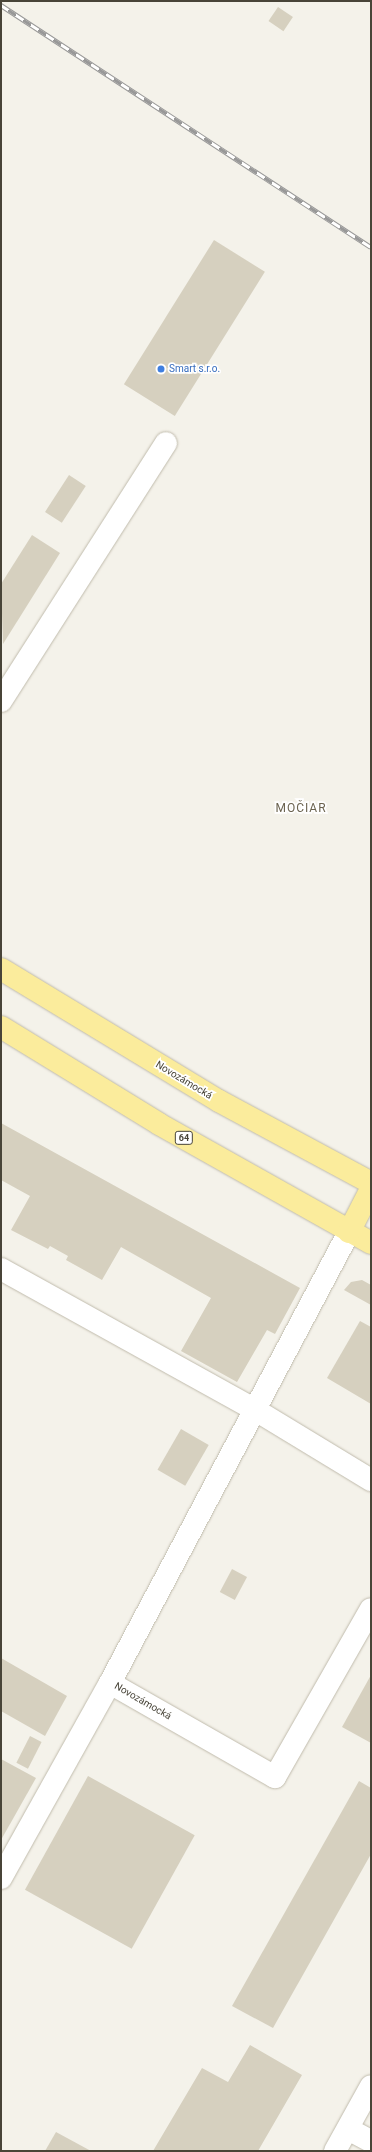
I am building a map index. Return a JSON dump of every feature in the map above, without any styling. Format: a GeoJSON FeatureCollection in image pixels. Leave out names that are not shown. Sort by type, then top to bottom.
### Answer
{"type":"FeatureCollection","features":[{"type":"Feature","properties":{"kind":"main road","name":"Novozámocká"},"geometry":{"type":"LineString","coordinates":[[1,969],[219,1101],[371,1183]]}},
{"type":"Feature","properties":{"kind":"main road","name":"64"},"geometry":{"type":"LineString","coordinates":[[1,1028],[159,1124],[371,1243]]}},
{"type":"Feature","properties":{"kind":"main road"},"geometry":{"type":"LineString","coordinates":[[349,1232],[371,1189]]}},
{"type":"Feature","properties":{"kind":"street"},"geometry":{"type":"LineString","coordinates":[[1,701],[166,443]]}},
{"type":"Feature","properties":{"kind":"street","name":"Novozámocká"},"geometry":{"type":"LineString","coordinates":[[349,1232],[110,1683],[275,1777],[371,1609]]}},
{"type":"Feature","properties":{"kind":"street"},"geometry":{"type":"LineString","coordinates":[[1,1269],[254,1409],[371,1480]]}},
{"type":"Feature","properties":{"kind":"street"},"geometry":{"type":"LineString","coordinates":[[1,1878],[110,1683]]}},
{"type":"Feature","properties":{"kind":"street"},"geometry":{"type":"LineString","coordinates":[[335,2151],[371,2086]]}},
{"type":"Feature","properties":{"kind":"street"},"geometry":{"type":"LineString","coordinates":[[348,2129],[371,2141]]}},
{"type":"Feature","properties":{"kind":"building"},"geometry":{"type":"Polygon","coordinates":[[[278,7],[293,17],[283,31],[268,21],[278,7]]]}},
{"type":"Feature","properties":{"kind":"building"},"geometry":{"type":"Polygon","coordinates":[[[214,240],[265,272],[175,416],[124,384],[214,240]]]}},
{"type":"Feature","properties":{"kind":"building"},"geometry":{"type":"Polygon","coordinates":[[[69,475],[86,486],[62,523],[45,512],[69,475]]]}},
{"type":"Feature","properties":{"kind":"building"},"geometry":{"type":"Polygon","coordinates":[[[32,535],[60,553],[3,644],[1,584],[32,535]]]}},
{"type":"Feature","properties":{"kind":"building"},"geometry":{"type":"Polygon","coordinates":[[[1,1123],[300,1288],[275,1334],[267,1330],[237,1382],[181,1351],[211,1298],[121,1247],[102,1280],[66,1260],[68,1256],[50,1246],[48,1249],[11,1230],[30,1196],[1,1180],[1,1123]]]}},
{"type":"Feature","properties":{"kind":"building"},"geometry":{"type":"Polygon","coordinates":[[[362,1280],[371,1285],[371,1305],[344,1290],[351,1282],[362,1280]]]}},
{"type":"Feature","properties":{"kind":"building"},"geometry":{"type":"Polygon","coordinates":[[[360,1321],[371,1327],[371,1404],[327,1378],[360,1321]]]}},
{"type":"Feature","properties":{"kind":"building"},"geometry":{"type":"Polygon","coordinates":[[[181,1429],[209,1445],[185,1486],[158,1470],[181,1429]]]}},
{"type":"Feature","properties":{"kind":"building"},"geometry":{"type":"Polygon","coordinates":[[[232,1569],[247,1577],[235,1600],[220,1592],[232,1569]]]}},
{"type":"Feature","properties":{"kind":"building"},"geometry":{"type":"Polygon","coordinates":[[[1,1658],[67,1696],[45,1736],[1,1711],[1,1658]]]}},
{"type":"Feature","properties":{"kind":"building"},"geometry":{"type":"Polygon","coordinates":[[[371,1675],[371,1743],[342,1727],[371,1675]]]}},
{"type":"Feature","properties":{"kind":"building"},"geometry":{"type":"Polygon","coordinates":[[[30,1736],[42,1742],[28,1769],[16,1763],[30,1736]]]}},
{"type":"Feature","properties":{"kind":"building"},"geometry":{"type":"Polygon","coordinates":[[[1,1759],[36,1778],[1,1840],[1,1759]]]}},
{"type":"Feature","properties":{"kind":"building"},"geometry":{"type":"Polygon","coordinates":[[[88,1776],[195,1835],[132,1949],[25,1890],[88,1776]]]}},
{"type":"Feature","properties":{"kind":"building"},"geometry":{"type":"Polygon","coordinates":[[[359,1781],[371,1788],[371,1854],[273,2028],[232,2006],[359,1781]]]}},
{"type":"Feature","properties":{"kind":"building"},"geometry":{"type":"Polygon","coordinates":[[[250,2045],[302,2075],[258,2151],[153,2151],[202,2068],[228,2082],[250,2045]]]}},
{"type":"Feature","properties":{"kind":"building"},"geometry":{"type":"Polygon","coordinates":[[[56,2132],[91,2151],[45,2151],[56,2132]]]}},
{"type":"Feature","properties":{"kind":"railway"},"geometry":{"type":"LineString","coordinates":[[1,5],[371,247]]}},
{"type":"Feature","properties":{"kind":"place","name":"Smart s.r.o."},"geometry":{"type":"Point","coordinates":[161,369]}},
{"type":"Feature","properties":{"kind":"district","name":"MOČIAR"},"geometry":{"type":"Point","coordinates":[301,809]}}]}
